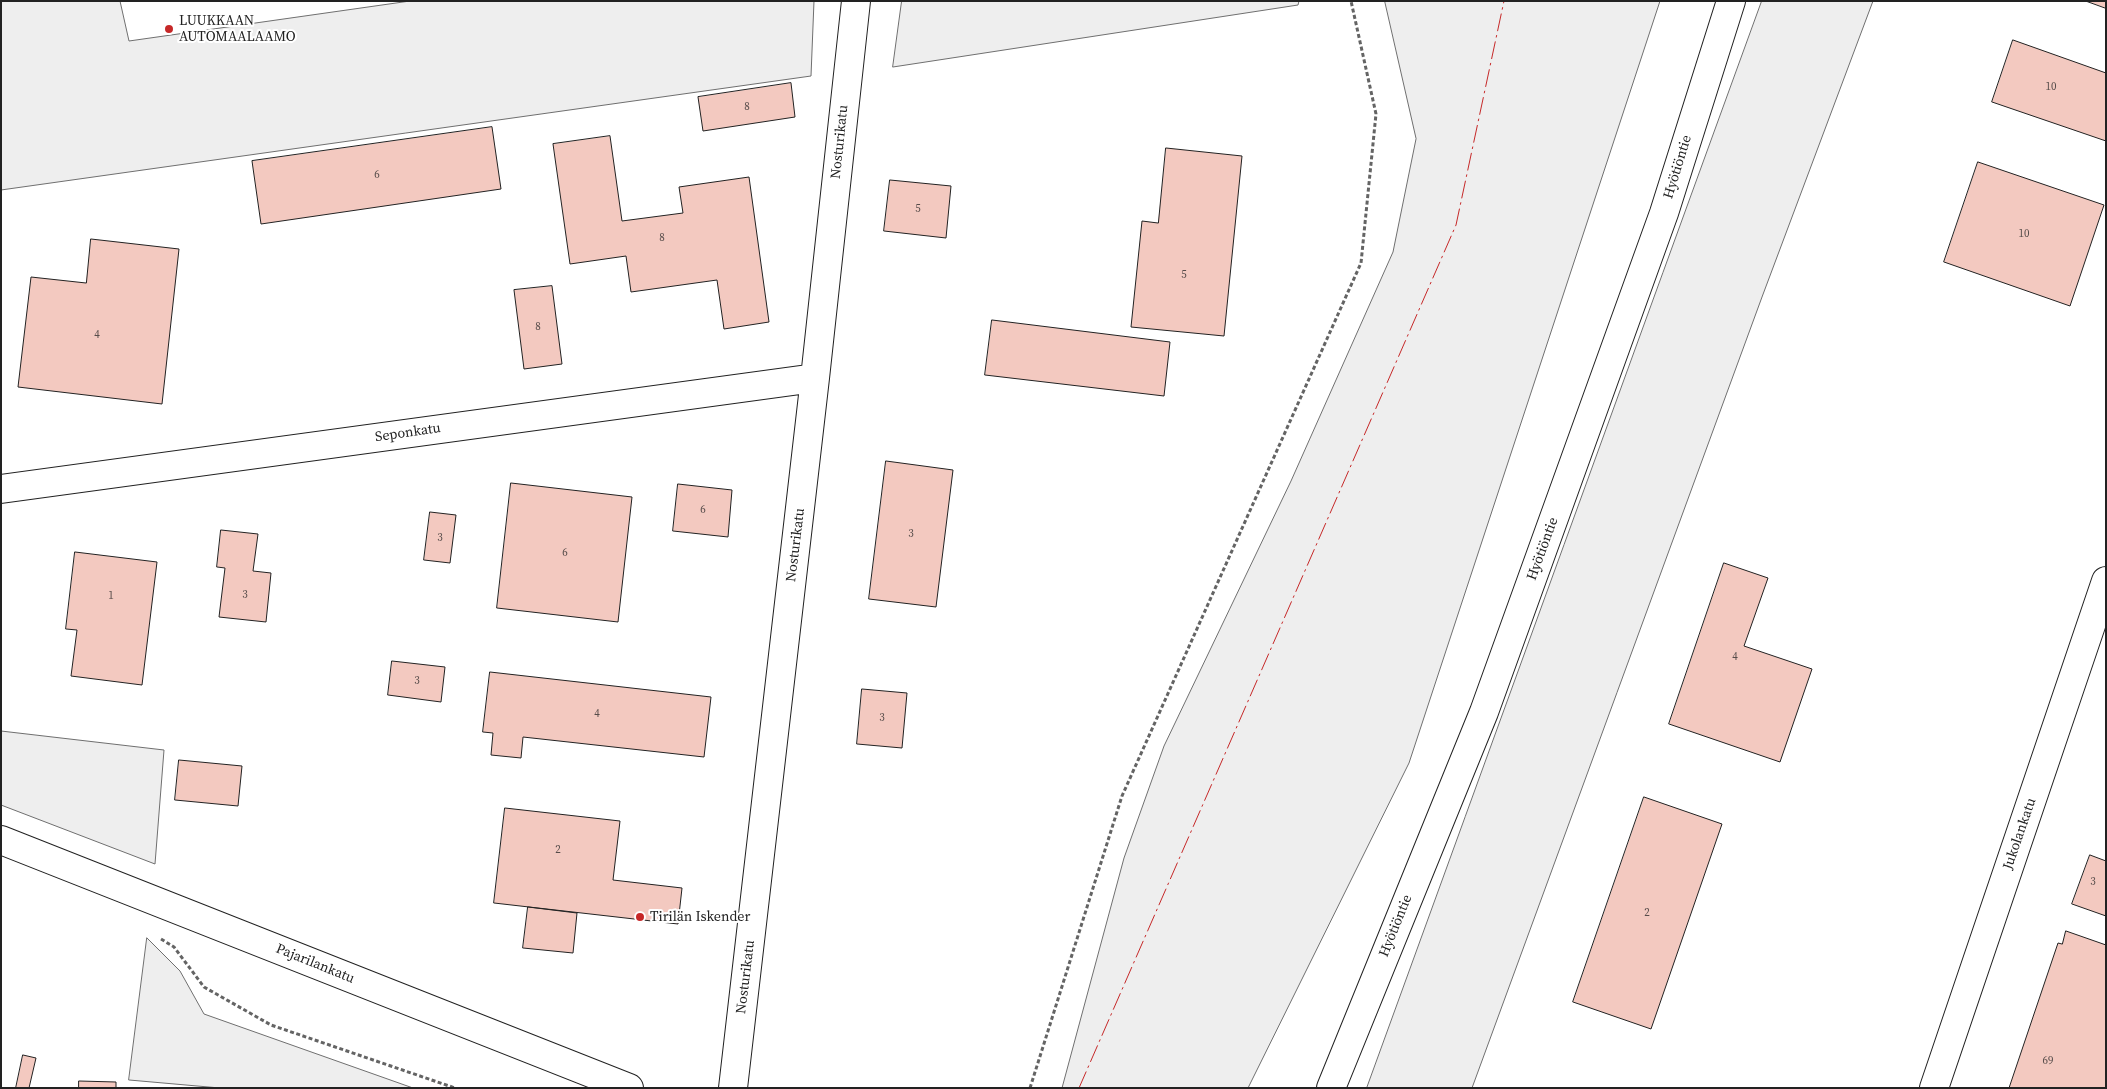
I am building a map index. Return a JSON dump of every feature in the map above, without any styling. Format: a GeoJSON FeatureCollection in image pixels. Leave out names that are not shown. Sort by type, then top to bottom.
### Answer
{"type":"FeatureCollection","features":[{"type":"Feature","properties":{"kind":"street","name":"Nosturikatu"},"geometry":{"type":"LineString","coordinates":[[733,1088],[815,378],[856,1]]}},
{"type":"Feature","properties":{"kind":"street","name":"Hyötiöntie"},"geometry":{"type":"LineString","coordinates":[[1331,1088],[1484,712],[1664,213],[1731,1]]}},
{"type":"Feature","properties":{"kind":"street","name":"Seponkatu"},"geometry":{"type":"LineString","coordinates":[[1,489],[815,378]]}},
{"type":"Feature","properties":{"kind":"street","name":"Jukolankatu"},"geometry":{"type":"LineString","coordinates":[[1934,1088],[2106,581]]}},
{"type":"Feature","properties":{"kind":"street","name":"Pajarilankatu"},"geometry":{"type":"LineString","coordinates":[[1,840],[629,1088]]}},
{"type":"Feature","properties":{"kind":"path"},"geometry":{"type":"LineString","coordinates":[[1030,1088],[1122,796],[1361,264],[1376,114],[1351,1]]}},
{"type":"Feature","properties":{"kind":"path"},"geometry":{"type":"LineString","coordinates":[[158,938],[174,947],[204,987],[271,1025],[456,1088]]}},
{"type":"Feature","properties":{"kind":"shaded area"},"geometry":{"type":"Polygon","coordinates":[[[1,1],[120,1],[129,41],[410,1],[814,1],[811,76],[1,190],[1,1]]]}},
{"type":"Feature","properties":{"kind":"shaded area"},"geometry":{"type":"Polygon","coordinates":[[[902,1],[1299,1],[1298,5],[893,67],[902,1]]]}},
{"type":"Feature","properties":{"kind":"shaded area"},"geometry":{"type":"Polygon","coordinates":[[[1385,1],[1660,1],[1409,763],[1248,1088],[1062,1088],[1124,858],[1164,746],[1291,481],[1393,252],[1416,139],[1385,1]]]}},
{"type":"Feature","properties":{"kind":"shaded area"},"geometry":{"type":"Polygon","coordinates":[[[1762,1],[1873,1],[1762,297],[1472,1088],[1367,1088],[1762,1]]]}},
{"type":"Feature","properties":{"kind":"shaded area"},"geometry":{"type":"Polygon","coordinates":[[[1,731],[164,750],[155,864],[1,805],[1,731]]]}},
{"type":"Feature","properties":{"kind":"shaded area"},"geometry":{"type":"Polygon","coordinates":[[[147,938],[180,971],[204,1014],[413,1088],[220,1088],[129,1080],[147,938]]]}},
{"type":"Feature","properties":{"kind":"building"},"geometry":{"type":"Polygon","coordinates":[[[2086,1],[2106,1],[2106,8],[2086,1]]]}},
{"type":"Feature","properties":{"kind":"building"},"geometry":{"type":"Polygon","coordinates":[[[2013,40],[2106,73],[2106,141],[1992,102],[2013,40]]]}},
{"type":"Feature","properties":{"kind":"building"},"geometry":{"type":"Polygon","coordinates":[[[791,83],[795,117],[703,131],[698,97],[791,83]]]}},
{"type":"Feature","properties":{"kind":"building"},"geometry":{"type":"Polygon","coordinates":[[[492,127],[501,189],[261,224],[252,161],[492,127]]]}},
{"type":"Feature","properties":{"kind":"building"},"geometry":{"type":"Polygon","coordinates":[[[610,136],[622,221],[683,213],[679,187],[749,177],[769,322],[724,329],[717,280],[631,292],[626,256],[570,264],[553,144],[610,136]]]}},
{"type":"Feature","properties":{"kind":"building"},"geometry":{"type":"Polygon","coordinates":[[[1166,148],[1242,156],[1224,336],[1131,327],[1142,221],[1158,223],[1166,148]]]}},
{"type":"Feature","properties":{"kind":"building"},"geometry":{"type":"Polygon","coordinates":[[[1978,162],[2104,205],[2070,306],[1944,262],[1978,162]]]}},
{"type":"Feature","properties":{"kind":"building"},"geometry":{"type":"Polygon","coordinates":[[[890,180],[951,186],[946,238],[884,231],[890,180]]]}},
{"type":"Feature","properties":{"kind":"building"},"geometry":{"type":"Polygon","coordinates":[[[91,239],[179,249],[162,404],[18,387],[31,277],[86,283],[91,239]]]}},
{"type":"Feature","properties":{"kind":"building"},"geometry":{"type":"Polygon","coordinates":[[[552,286],[562,364],[524,369],[514,290],[552,286]]]}},
{"type":"Feature","properties":{"kind":"building"},"geometry":{"type":"Polygon","coordinates":[[[992,320],[1170,342],[1164,396],[985,375],[992,320]]]}},
{"type":"Feature","properties":{"kind":"building"},"geometry":{"type":"Polygon","coordinates":[[[886,461],[953,470],[936,607],[869,599],[886,461]]]}},
{"type":"Feature","properties":{"kind":"building"},"geometry":{"type":"Polygon","coordinates":[[[511,483],[632,497],[618,622],[497,608],[511,483]]]}},
{"type":"Feature","properties":{"kind":"building"},"geometry":{"type":"Polygon","coordinates":[[[678,484],[732,490],[728,537],[673,531],[678,484]]]}},
{"type":"Feature","properties":{"kind":"building"},"geometry":{"type":"Polygon","coordinates":[[[430,512],[456,515],[450,563],[424,560],[430,512]]]}},
{"type":"Feature","properties":{"kind":"building"},"geometry":{"type":"Polygon","coordinates":[[[221,530],[258,534],[253,571],[271,573],[266,622],[219,617],[225,568],[217,567],[221,530]]]}},
{"type":"Feature","properties":{"kind":"building"},"geometry":{"type":"Polygon","coordinates":[[[75,552],[157,562],[142,685],[71,676],[77,630],[66,629],[75,552]]]}},
{"type":"Feature","properties":{"kind":"building"},"geometry":{"type":"Polygon","coordinates":[[[1724,563],[1768,578],[1744,646],[1812,669],[1780,762],[1669,724],[1724,563]]]}},
{"type":"Feature","properties":{"kind":"building"},"geometry":{"type":"Polygon","coordinates":[[[392,661],[445,667],[441,702],[388,695],[392,661]]]}},
{"type":"Feature","properties":{"kind":"building"},"geometry":{"type":"Polygon","coordinates":[[[490,672],[711,697],[704,757],[523,737],[521,758],[491,755],[493,733],[483,732],[490,672]]]}},
{"type":"Feature","properties":{"kind":"building"},"geometry":{"type":"Polygon","coordinates":[[[862,689],[907,693],[902,748],[857,744],[862,689]]]}},
{"type":"Feature","properties":{"kind":"building"},"geometry":{"type":"Polygon","coordinates":[[[179,760],[242,766],[238,806],[175,800],[179,760]]]}},
{"type":"Feature","properties":{"kind":"building"},"geometry":{"type":"Polygon","coordinates":[[[1644,797],[1722,824],[1651,1029],[1573,1002],[1644,797]]]}},
{"type":"Feature","properties":{"kind":"building"},"geometry":{"type":"Polygon","coordinates":[[[505,808],[620,821],[613,880],[682,888],[678,924],[494,903],[505,808]]]}},
{"type":"Feature","properties":{"kind":"building"},"geometry":{"type":"Polygon","coordinates":[[[2090,855],[2106,861],[2106,916],[2072,904],[2090,855]]]}},
{"type":"Feature","properties":{"kind":"building"},"geometry":{"type":"Polygon","coordinates":[[[528,907],[577,913],[573,953],[523,948],[528,907]]]}},
{"type":"Feature","properties":{"kind":"building"},"geometry":{"type":"Polygon","coordinates":[[[2066,931],[2106,945],[2106,1088],[2009,1088],[2058,943],[2062,944],[2066,931]]]}},
{"type":"Feature","properties":{"kind":"building"},"geometry":{"type":"Polygon","coordinates":[[[23,1055],[36,1058],[29,1088],[16,1088],[23,1055]]]}},
{"type":"Feature","properties":{"kind":"building"},"geometry":{"type":"Polygon","coordinates":[[[79,1081],[116,1082],[116,1088],[79,1088],[79,1081]]]}},
{"type":"Feature","properties":{"kind":"power"},"geometry":{"type":"LineString","coordinates":[[1079,1088],[1456,225],[1504,1]]}},
{"type":"Feature","properties":{"kind":"place","name":"LUUKKAAN AUTOMAALAAMO"},"geometry":{"type":"Point","coordinates":[169,29]}},
{"type":"Feature","properties":{"kind":"place","name":"Tirilän Iskender"},"geometry":{"type":"Point","coordinates":[640,917]}}]}
